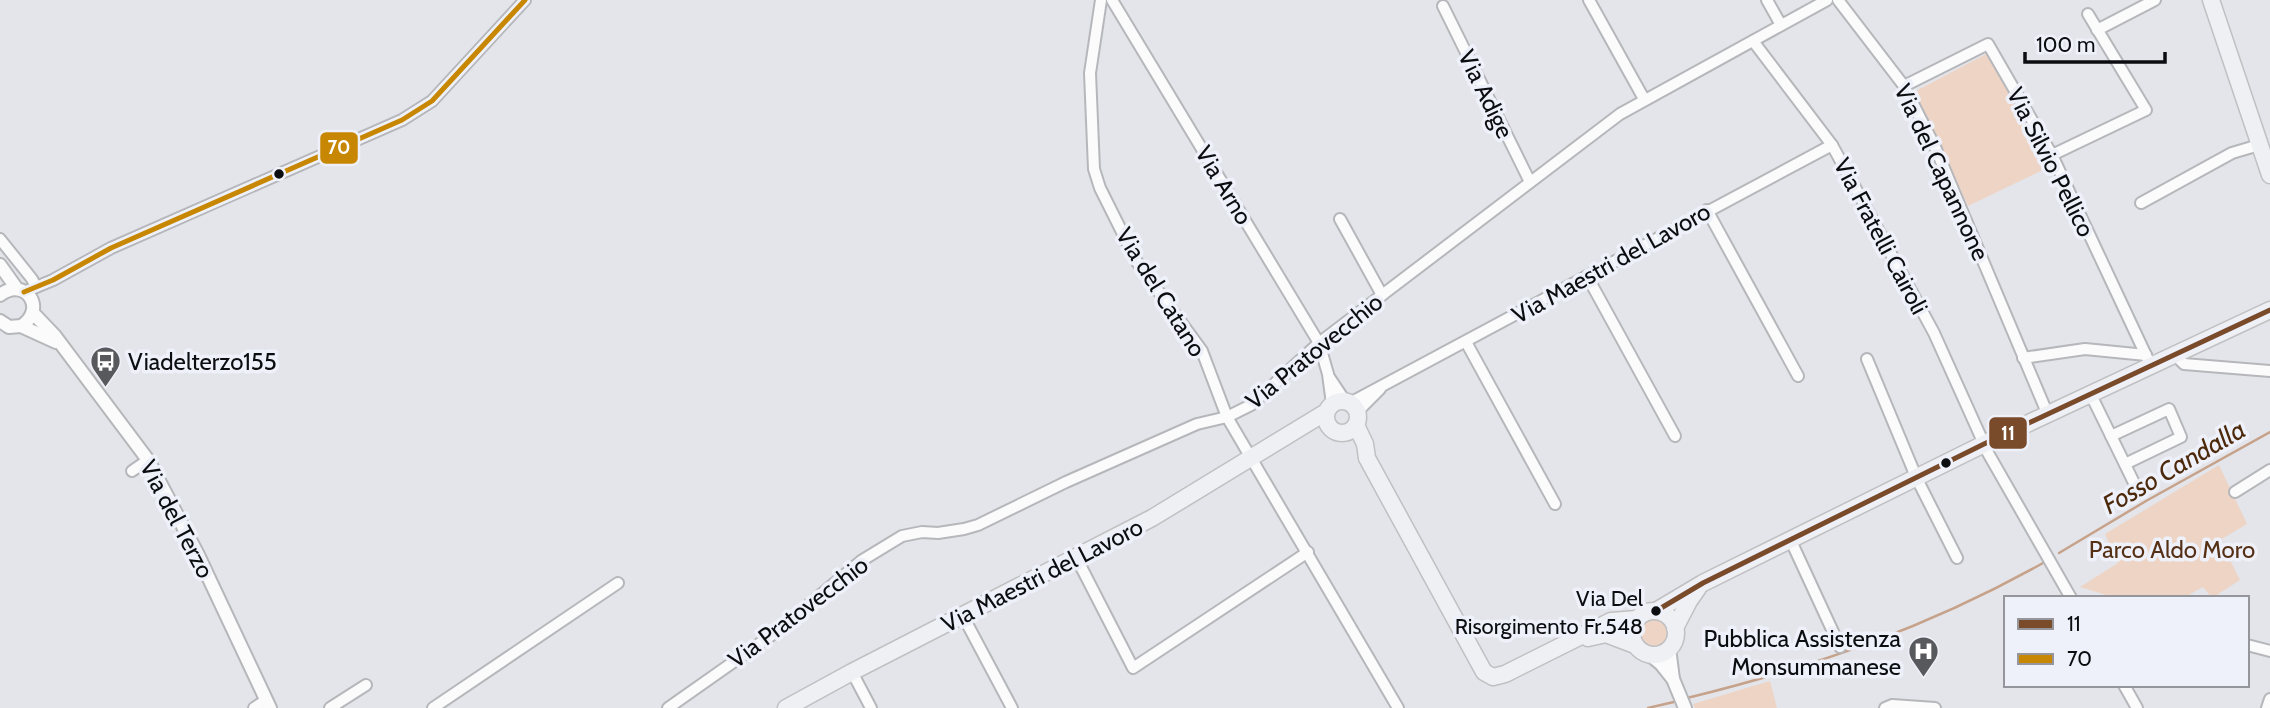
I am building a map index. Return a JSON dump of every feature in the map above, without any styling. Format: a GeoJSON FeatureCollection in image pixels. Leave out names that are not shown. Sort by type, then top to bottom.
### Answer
{"type":"FeatureCollection","features":[{"type":"Feature","properties":{"kind":"main road"},"geometry":{"type":"LineString","coordinates":[[2211,0],[2270,175]]}},
{"type":"Feature","properties":{"kind":"main road"},"geometry":{"type":"LineString","coordinates":[[1986,449],[2056,415],[2149,361],[2176,356],[2270,310]]}},
{"type":"Feature","properties":{"kind":"main road"},"geometry":{"type":"LineString","coordinates":[[1342,415],[1484,672],[1493,677],[1505,674],[1611,621],[1637,619],[1656,611],[1703,583],[1986,449],[2084,398]]}},
{"type":"Feature","properties":{"kind":"main road","name":"Via Maestri del Lavoro"},"geometry":{"type":"LineString","coordinates":[[786,708],[1152,518],[1250,457],[1294,434],[1342,415]]}},
{"type":"Feature","properties":{"kind":"main road"},"geometry":{"type":"LineString","coordinates":[[1566,645],[1606,634],[1642,650],[1663,653],[1675,639],[1675,628],[1689,601],[1703,583]]}},
{"type":"Feature","properties":{"kind":"main road"},"geometry":{"type":"LineString","coordinates":[[1656,611],[1670,619],[1675,628]]}},
{"type":"Feature","properties":{"kind":"main road"},"geometry":{"type":"LineString","coordinates":[[1637,619],[1632,632],[1642,650]]}},
{"type":"Feature","properties":{"kind":"street"},"geometry":{"type":"LineString","coordinates":[[0,290],[26,289],[53,280],[111,248],[402,120],[432,101],[525,0]]}},
{"type":"Feature","properties":{"kind":"street","name":"Via del Catano"},"geometry":{"type":"LineString","coordinates":[[1101,0],[1090,73],[1096,178],[1137,262],[1202,351],[1227,417],[1398,708]]}},
{"type":"Feature","properties":{"kind":"street","name":"Via Arno"},"geometry":{"type":"LineString","coordinates":[[1112,0],[1319,343],[1342,415]]}},
{"type":"Feature","properties":{"kind":"street"},"geometry":{"type":"LineString","coordinates":[[1589,0],[1644,99]]}},
{"type":"Feature","properties":{"kind":"street"},"geometry":{"type":"LineString","coordinates":[[1767,0],[1781,25]]}},
{"type":"Feature","properties":{"kind":"street","name":"Via Pratovecchio"},"geometry":{"type":"LineString","coordinates":[[668,708],[776,632],[861,561],[902,536],[922,531],[938,533],[978,525],[1066,482],[1197,424],[1227,417],[1251,405],[1319,343],[1601,128],[1644,99],[1827,0]]}},
{"type":"Feature","properties":{"kind":"street","name":"Via del Capannone"},"geometry":{"type":"LineString","coordinates":[[1838,0],[1904,86],[1936,146],[2048,415]]}},
{"type":"Feature","properties":{"kind":"street"},"geometry":{"type":"LineString","coordinates":[[2097,30],[2155,0]]}},
{"type":"Feature","properties":{"kind":"street","name":"Via Adige"},"geometry":{"type":"LineString","coordinates":[[1443,6],[1530,182]]}},
{"type":"Feature","properties":{"kind":"street"},"geometry":{"type":"LineString","coordinates":[[2052,155],[2146,110],[2088,14]]}},
{"type":"Feature","properties":{"kind":"street","name":"Via Fratelli Cairoli"},"geometry":{"type":"LineString","coordinates":[[1753,41],[1832,145],[1934,333],[2003,482],[2070,596]]}},
{"type":"Feature","properties":{"kind":"street","name":"Via Silvio Pellico"},"geometry":{"type":"LineString","coordinates":[[1904,86],[1988,44],[2052,155],[2149,361]]}},
{"type":"Feature","properties":{"kind":"street","name":"Via Maestri del Lavoro"},"geometry":{"type":"LineString","coordinates":[[1342,415],[1390,380],[1466,342],[1832,145]]}},
{"type":"Feature","properties":{"kind":"street"},"geometry":{"type":"LineString","coordinates":[[2141,203],[2232,153],[2259,145]]}},
{"type":"Feature","properties":{"kind":"street"},"geometry":{"type":"LineString","coordinates":[[1707,210],[1798,376]]}},
{"type":"Feature","properties":{"kind":"street"},"geometry":{"type":"LineString","coordinates":[[1340,219],[1382,295]]}},
{"type":"Feature","properties":{"kind":"street"},"geometry":{"type":"LineString","coordinates":[[1,242],[26,289]]}},
{"type":"Feature","properties":{"kind":"street","name":"Via del Terzo"},"geometry":{"type":"LineString","coordinates":[[0,265],[26,289],[33,308],[148,460],[198,555],[268,704]]}},
{"type":"Feature","properties":{"kind":"street"},"geometry":{"type":"LineString","coordinates":[[1587,276],[1675,436]]}},
{"type":"Feature","properties":{"kind":"street"},"geometry":{"type":"LineString","coordinates":[[0,322],[9,327],[28,322],[33,308],[53,280]]}},
{"type":"Feature","properties":{"kind":"street"},"geometry":{"type":"LineString","coordinates":[[21,326],[61,344]]}},
{"type":"Feature","properties":{"kind":"street"},"geometry":{"type":"LineString","coordinates":[[1466,342],[1555,504]]}},
{"type":"Feature","properties":{"kind":"street"},"geometry":{"type":"LineString","coordinates":[[2023,358],[2085,349],[2149,361]]}},
{"type":"Feature","properties":{"kind":"street"},"geometry":{"type":"LineString","coordinates":[[2176,356],[2184,365],[2270,371]]}},
{"type":"Feature","properties":{"kind":"street"},"geometry":{"type":"LineString","coordinates":[[1867,359],[1923,477],[1956,558]]}},
{"type":"Feature","properties":{"kind":"street"},"geometry":{"type":"LineString","coordinates":[[2084,398],[2111,436],[2137,489]]}},
{"type":"Feature","properties":{"kind":"street"},"geometry":{"type":"LineString","coordinates":[[2111,436],[2169,409],[2181,437],[2124,464]]}},
{"type":"Feature","properties":{"kind":"street"},"geometry":{"type":"LineString","coordinates":[[132,471],[148,460]]}},
{"type":"Feature","properties":{"kind":"street"},"geometry":{"type":"LineString","coordinates":[[2235,492],[2270,470]]}},
{"type":"Feature","properties":{"kind":"street"},"geometry":{"type":"LineString","coordinates":[[1791,541],[1840,647]]}},
{"type":"Feature","properties":{"kind":"street"},"geometry":{"type":"LineString","coordinates":[[1076,557],[1133,668],[1308,552]]}},
{"type":"Feature","properties":{"kind":"street"},"geometry":{"type":"LineString","coordinates":[[433,708],[618,583]]}},
{"type":"Feature","properties":{"kind":"street"},"geometry":{"type":"LineString","coordinates":[[963,615],[1012,708]]}},
{"type":"Feature","properties":{"kind":"street"},"geometry":{"type":"LineString","coordinates":[[2249,646],[2270,651]]}},
{"type":"Feature","properties":{"kind":"street"},"geometry":{"type":"LineString","coordinates":[[1669,648],[1673,679]]}},
{"type":"Feature","properties":{"kind":"street"},"geometry":{"type":"LineString","coordinates":[[1642,650],[1661,664],[1673,679],[1685,708]]}},
{"type":"Feature","properties":{"kind":"street"},"geometry":{"type":"LineString","coordinates":[[852,672],[871,708]]}},
{"type":"Feature","properties":{"kind":"street"},"geometry":{"type":"LineString","coordinates":[[330,708],[366,685]]}},
{"type":"Feature","properties":{"kind":"street"},"geometry":{"type":"LineString","coordinates":[[2125,687],[2137,708]]}},
{"type":"Feature","properties":{"kind":"street"},"geometry":{"type":"LineString","coordinates":[[2267,708],[2270,699]]}},
{"type":"Feature","properties":{"kind":"street"},"geometry":{"type":"LineString","coordinates":[[254,708],[268,704]]}},
{"type":"Feature","properties":{"kind":"street"},"geometry":{"type":"LineString","coordinates":[[1885,708],[1892,705],[1934,708]]}},
{"type":"Feature","properties":{"kind":"green space"},"geometry":{"type":"Polygon","coordinates":[[[1988,53],[2050,159],[2051,166],[1968,206],[1914,92],[1988,53]]]}},
{"type":"Feature","properties":{"kind":"green space","name":"Parco Aldo Moro"},"geometry":{"type":"Polygon","coordinates":[[[2219,465],[2247,524],[2220,540],[2240,580],[2215,596],[2210,596],[2203,587],[2187,596],[2109,596],[2080,587],[2118,563],[2105,534],[2219,465]]]}},
{"type":"Feature","properties":{"kind":"green space"},"geometry":{"type":"Polygon","coordinates":[[[1654,619],[1664,623],[1668,633],[1664,643],[1654,647],[1644,643],[1640,633],[1644,623],[1654,619]]]}},
{"type":"Feature","properties":{"kind":"green space"},"geometry":{"type":"Polygon","coordinates":[[[1770,681],[1777,708],[1695,708],[1693,704],[1770,681]]]}},
{"type":"Feature","properties":{"kind":"waterway","name":"Fosso Candalla"},"geometry":{"type":"LineString","coordinates":[[2059,553],[2270,432]]}},
{"type":"Feature","properties":{"kind":"waterway","name":"Fosso Candalla"},"geometry":{"type":"LineString","coordinates":[[1687,698],[1780,673],[1870,643],[1957,607],[2043,563]]}},
{"type":"Feature","properties":{"kind":"waterway","name":"Fosso Candalla"},"geometry":{"type":"LineString","coordinates":[[1648,708],[1678,701]]}},
{"type":"Feature","properties":{"kind":"transit line","name":"70"},"geometry":{"type":"LineString","coordinates":[[24,292],[53,280],[111,248],[402,120],[432,101],[525,0]]}},
{"type":"Feature","properties":{"kind":"transit line","name":"11"},"geometry":{"type":"LineString","coordinates":[[1656,611],[1703,583],[1984,444],[2270,310]]}},
{"type":"Feature","properties":{"kind":"place","name":"Viadelterzo155"},"geometry":{"type":"Point","coordinates":[105,388]}},
{"type":"Feature","properties":{"kind":"place","name":"Via Del Risorgimento Fr.548"},"geometry":{"type":"Point","coordinates":[1656,611]}},
{"type":"Feature","properties":{"kind":"place","name":"Pubblica Assistenza Monsummanese"},"geometry":{"type":"Point","coordinates":[1924,679]}}]}
